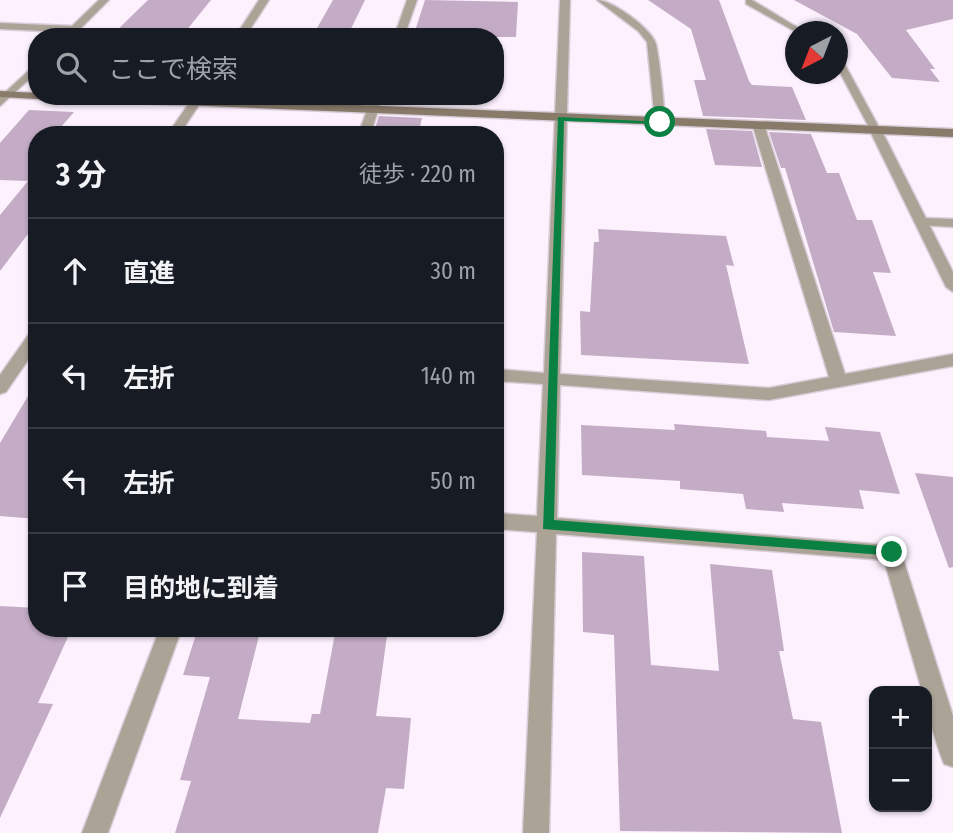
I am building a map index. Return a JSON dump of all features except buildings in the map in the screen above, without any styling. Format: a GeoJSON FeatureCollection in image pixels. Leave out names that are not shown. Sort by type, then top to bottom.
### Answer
{"type":"FeatureCollection","features":[{"type":"Feature","properties":{"kind":"street"},"geometry":{"type":"LineString","coordinates":[[76,28],[104,0]]}},
{"type":"Feature","properties":{"kind":"street"},"geometry":{"type":"LineString","coordinates":[[246,28],[264,0]]}},
{"type":"Feature","properties":{"kind":"street"},"geometry":{"type":"LineString","coordinates":[[402,28],[412,0]]}},
{"type":"Feature","properties":{"kind":"street"},"geometry":{"type":"LineString","coordinates":[[536,833],[565,0]]}},
{"type":"Feature","properties":{"kind":"street"},"geometry":{"type":"LineString","coordinates":[[0,26],[50,28]]}},
{"type":"Feature","properties":{"kind":"street"},"geometry":{"type":"LineString","coordinates":[[3,97],[28,74]]}},
{"type":"Feature","properties":{"kind":"street"},"geometry":{"type":"LineString","coordinates":[[3,97],[28,96]]}},
{"type":"Feature","properties":{"kind":"street"},"geometry":{"type":"LineString","coordinates":[[179,126],[194,105]]}},
{"type":"Feature","properties":{"kind":"street"},"geometry":{"type":"LineString","coordinates":[[293,105],[759,127],[953,133]]}},
{"type":"Feature","properties":{"kind":"street"},"geometry":{"type":"LineString","coordinates":[[367,126],[375,105]]}},
{"type":"Feature","properties":{"kind":"street"},"geometry":{"type":"LineString","coordinates":[[759,127],[839,381]]}},
{"type":"Feature","properties":{"kind":"street"},"geometry":{"type":"LineString","coordinates":[[876,131],[953,287]]}},
{"type":"Feature","properties":{"kind":"street"},"geometry":{"type":"LineString","coordinates":[[0,388],[28,348]]}},
{"type":"Feature","properties":{"kind":"street"},"geometry":{"type":"LineString","coordinates":[[504,375],[769,394],[953,360]]}},
{"type":"Feature","properties":{"kind":"street"},"geometry":{"type":"LineString","coordinates":[[504,522],[892,552],[953,755]]}},
{"type":"Feature","properties":{"kind":"street"},"geometry":{"type":"LineString","coordinates":[[95,833],[168,637]]}},
{"type":"Feature","properties":{"kind":"lane"},"geometry":{"type":"LineString","coordinates":[[601,0],[641,29],[651,42],[660,122]]}},
{"type":"Feature","properties":{"kind":"lane"},"geometry":{"type":"LineString","coordinates":[[749,2],[785,23]]}},
{"type":"Feature","properties":{"kind":"lane"},"geometry":{"type":"LineString","coordinates":[[848,79],[876,131]]}},
{"type":"Feature","properties":{"kind":"lane"},"geometry":{"type":"LineString","coordinates":[[922,222],[953,223]]}},
{"type":"Feature","properties":{"kind":"route"},"geometry":{"type":"LineString","coordinates":[[660,122],[561,118],[547,525],[892,552]]}}]}
